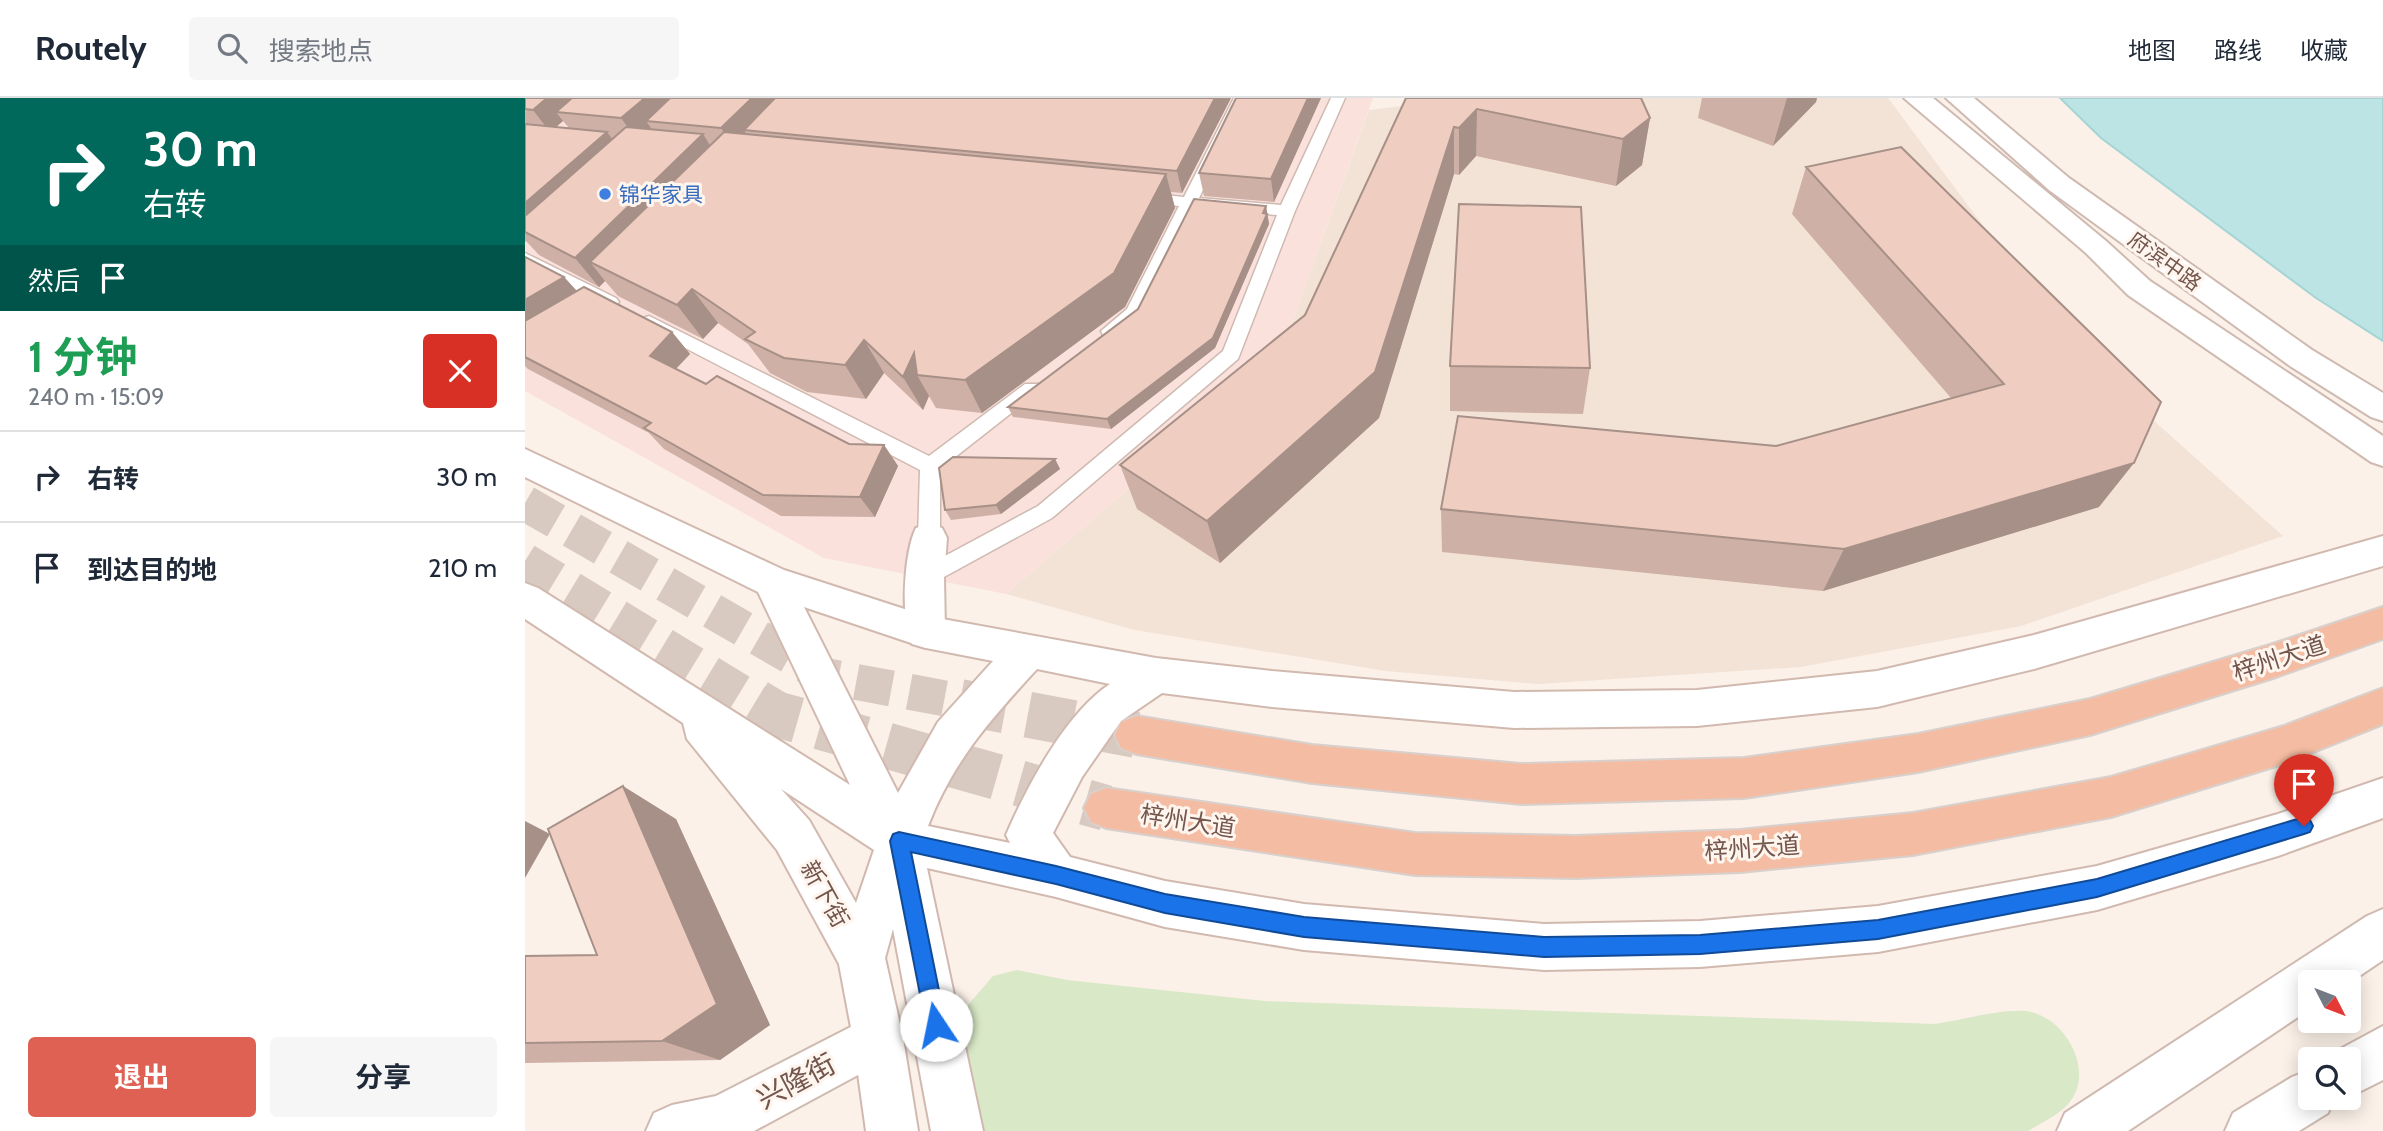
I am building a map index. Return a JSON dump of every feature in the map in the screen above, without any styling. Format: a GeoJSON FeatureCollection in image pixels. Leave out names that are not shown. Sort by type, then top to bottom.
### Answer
{"type":"FeatureCollection","features":[{"type":"Feature","properties":{"kind":"highway","name":"梓州大道"},"geometry":{"type":"LineString","coordinates":[[1136,735],[1312,764],[1521,784],[1744,778],[1918,752],[2089,717],[2273,661],[2383,623]]}},
{"type":"Feature","properties":{"kind":"highway","name":"梓州大道"},"geometry":{"type":"LineString","coordinates":[[1106,808],[1415,854],[1576,857],[1740,851],[1913,834],[2111,797],[2286,744],[2383,706]]}},
{"type":"Feature","properties":{"kind":"main road"},"geometry":{"type":"LineString","coordinates":[[1917,98],[2096,247],[2139,288],[2383,453]]}},
{"type":"Feature","properties":{"kind":"main road","name":"府滨中路"},"geometry":{"type":"LineString","coordinates":[[1959,98],[2059,184],[2301,358],[2383,410]]}},
{"type":"Feature","properties":{"kind":"main road"},"geometry":{"type":"LineString","coordinates":[[1977,98],[2109,204],[2242,296],[2383,384]]}},
{"type":"Feature","properties":{"kind":"main road"},"geometry":{"type":"LineString","coordinates":[[525,462],[772,581],[926,632],[1156,675],[1272,689],[1514,710],[1697,708],[1877,689],[2034,652],[2383,551]]}},
{"type":"Feature","properties":{"kind":"main road"},"geometry":{"type":"LineString","coordinates":[[926,632],[925,577],[929,537]]}},
{"type":"Feature","properties":{"kind":"main road"},"geometry":{"type":"LineString","coordinates":[[772,581],[899,841],[957,1131]]}},
{"type":"Feature","properties":{"kind":"main road"},"geometry":{"type":"LineString","coordinates":[[525,599],[899,841],[1056,875],[1165,904],[1304,927],[1544,947],[1700,944],[1878,929],[2097,888],[2278,835],[2383,798]]}},
{"type":"Feature","properties":{"kind":"main road"},"geometry":{"type":"LineString","coordinates":[[860,958],[899,841],[923,785],[954,733],[1029,651]]}},
{"type":"Feature","properties":{"kind":"main road"},"geometry":{"type":"LineString","coordinates":[[1056,875],[1028,835],[1067,763],[1107,708],[1156,675]]}},
{"type":"Feature","properties":{"kind":"main road","name":"新下街"},"geometry":{"type":"LineString","coordinates":[[676,695],[793,835],[860,958],[878,1038],[892,1131]]}},
{"type":"Feature","properties":{"kind":"main road"},"geometry":{"type":"LineString","coordinates":[[2083,1131],[2383,932]]}},
{"type":"Feature","properties":{"kind":"main road","name":"兴隆街"},"geometry":{"type":"LineString","coordinates":[[672,1131],[722,1120],[878,1038]]}},
{"type":"Feature","properties":{"kind":"main road"},"geometry":{"type":"LineString","coordinates":[[2361,1065],[2383,1051]]}},
{"type":"Feature","properties":{"kind":"main road"},"geometry":{"type":"LineString","coordinates":[[2251,1131],[2298,1102]]}},
{"type":"Feature","properties":{"kind":"lane"},"geometry":{"type":"LineString","coordinates":[[1091,345],[1134,313],[1241,98]]}},
{"type":"Feature","properties":{"kind":"lane"},"geometry":{"type":"LineString","coordinates":[[925,577],[1045,512],[1231,354],[1287,211],[1338,98]]}},
{"type":"Feature","properties":{"kind":"lane"},"geometry":{"type":"LineString","coordinates":[[1133,197],[1287,211]]}},
{"type":"Feature","properties":{"kind":"lane"},"geometry":{"type":"LineString","coordinates":[[528,254],[930,466]]}},
{"type":"Feature","properties":{"kind":"lane"},"geometry":{"type":"LineString","coordinates":[[581,312],[608,294]]}},
{"type":"Feature","properties":{"kind":"lane"},"geometry":{"type":"LineString","coordinates":[[930,466],[1048,378]]}},
{"type":"Feature","properties":{"kind":"lane"},"geometry":{"type":"LineString","coordinates":[[929,537],[930,466]]}},
{"type":"Feature","properties":{"kind":"shaded area"},"geometry":{"type":"Polygon","coordinates":[[[525,98],[1373,98],[1278,361],[1006,594],[824,558],[525,391],[525,98]]]}},
{"type":"Feature","properties":{"kind":"shaded area"},"geometry":{"type":"Polygon","coordinates":[[[1468,98],[1888,98],[2078,353],[2283,536],[2021,626],[1801,667],[1538,684],[1386,671],[1135,630],[1006,594],[1278,361],[1369,110],[1468,98]]]}},
{"type":"Feature","properties":{"kind":"green space"},"geometry":{"type":"Polygon","coordinates":[[[1017,970],[1067,980],[1265,1001],[1935,1024],[1993,1013],[2026,1011],[2040,1015],[2064,1034],[2078,1061],[2079,1076],[2077,1090],[2069,1103],[2028,1131],[979,1131],[959,1039],[968,1005],[993,976],[1017,970]]]}},
{"type":"Feature","properties":{"kind":"water"},"geometry":{"type":"Polygon","coordinates":[[[2060,98],[2383,98],[2383,341],[2316,298],[2101,138],[2060,98]]]}},
{"type":"Feature","properties":{"kind":"building"},"geometry":{"type":"Polygon","coordinates":[[[525,98],[547,98],[533,110],[525,109],[525,98]]]}},
{"type":"Feature","properties":{"kind":"building"},"geometry":{"type":"Polygon","coordinates":[[[572,98],[645,98],[621,118],[556,112],[572,98]]]}},
{"type":"Feature","properties":{"kind":"building"},"geometry":{"type":"Polygon","coordinates":[[[670,98],[752,98],[721,128],[646,121],[670,98]]]}},
{"type":"Feature","properties":{"kind":"building"},"geometry":{"type":"Polygon","coordinates":[[[775,98],[1215,98],[1177,171],[744,130],[775,98]]]}},
{"type":"Feature","properties":{"kind":"building"},"geometry":{"type":"Polygon","coordinates":[[[1236,98],[1308,98],[1271,179],[1199,173],[1236,98]]]}},
{"type":"Feature","properties":{"kind":"building"},"geometry":{"type":"Polygon","coordinates":[[[1406,98],[1641,98],[1650,118],[1623,139],[1477,109],[1459,128],[1454,127],[1375,372],[1207,521],[1120,465],[1305,315],[1406,98]]]}},
{"type":"Feature","properties":{"kind":"building"},"geometry":{"type":"Polygon","coordinates":[[[525,124],[607,132],[525,203],[525,124]]]}},
{"type":"Feature","properties":{"kind":"building"},"geometry":{"type":"Polygon","coordinates":[[[626,127],[703,134],[575,258],[525,232],[525,216],[626,127]]]}},
{"type":"Feature","properties":{"kind":"building"},"geometry":{"type":"Polygon","coordinates":[[[724,132],[1166,174],[1114,273],[965,380],[917,375],[914,353],[903,377],[864,340],[845,365],[784,358],[745,339],[755,332],[692,289],[677,305],[590,262],[724,132]]]}},
{"type":"Feature","properties":{"kind":"building"},"geometry":{"type":"Polygon","coordinates":[[[1901,147],[2161,402],[2134,463],[1844,549],[1441,509],[1458,416],[1776,446],[2004,384],[1806,167],[1901,147]]]}},
{"type":"Feature","properties":{"kind":"building"},"geometry":{"type":"Polygon","coordinates":[[[1194,199],[1266,206],[1263,213],[1267,214],[1213,338],[1107,419],[1008,407],[1138,309],[1194,199]]]}},
{"type":"Feature","properties":{"kind":"building"},"geometry":{"type":"Polygon","coordinates":[[[1459,204],[1581,207],[1590,368],[1450,366],[1459,204]]]}},
{"type":"Feature","properties":{"kind":"building"},"geometry":{"type":"Polygon","coordinates":[[[525,257],[564,277],[525,300],[525,257]]]}},
{"type":"Feature","properties":{"kind":"building"},"geometry":{"type":"Polygon","coordinates":[[[584,287],[672,332],[650,356],[706,384],[717,376],[849,444],[884,445],[860,497],[763,495],[644,428],[651,423],[525,357],[525,321],[584,287]]]}},
{"type":"Feature","properties":{"kind":"building"},"geometry":{"type":"Polygon","coordinates":[[[953,457],[1055,459],[996,505],[945,510],[939,468],[953,457]]]}},
{"type":"Feature","properties":{"kind":"building"},"geometry":{"type":"Polygon","coordinates":[[[623,786],[717,1004],[662,1041],[525,1043],[525,956],[597,955],[548,829],[623,786]]]}},
{"type":"Feature","properties":{"kind":"tunnel"},"geometry":{"type":"LineString","coordinates":[[525,503],[825,676],[969,703]]}},
{"type":"Feature","properties":{"kind":"tunnel"},"geometry":{"type":"LineString","coordinates":[[525,561],[758,703]]}},
{"type":"Feature","properties":{"kind":"tunnel"},"geometry":{"type":"LineString","coordinates":[[756,702],[776,714],[1106,808]]}},
{"type":"Feature","properties":{"kind":"tunnel"},"geometry":{"type":"LineString","coordinates":[[960,702],[1136,735]]}},
{"type":"Feature","properties":{"kind":"place","name":"锦华家具"},"geometry":{"type":"Point","coordinates":[605,194]}},
{"type":"Feature","properties":{"kind":"route"},"geometry":{"type":"LineString","coordinates":[[936,1025],[899,841],[1056,875],[1165,904],[1304,927],[1544,947],[1700,944],[1878,929],[2097,888],[2304,826]]}}]}
